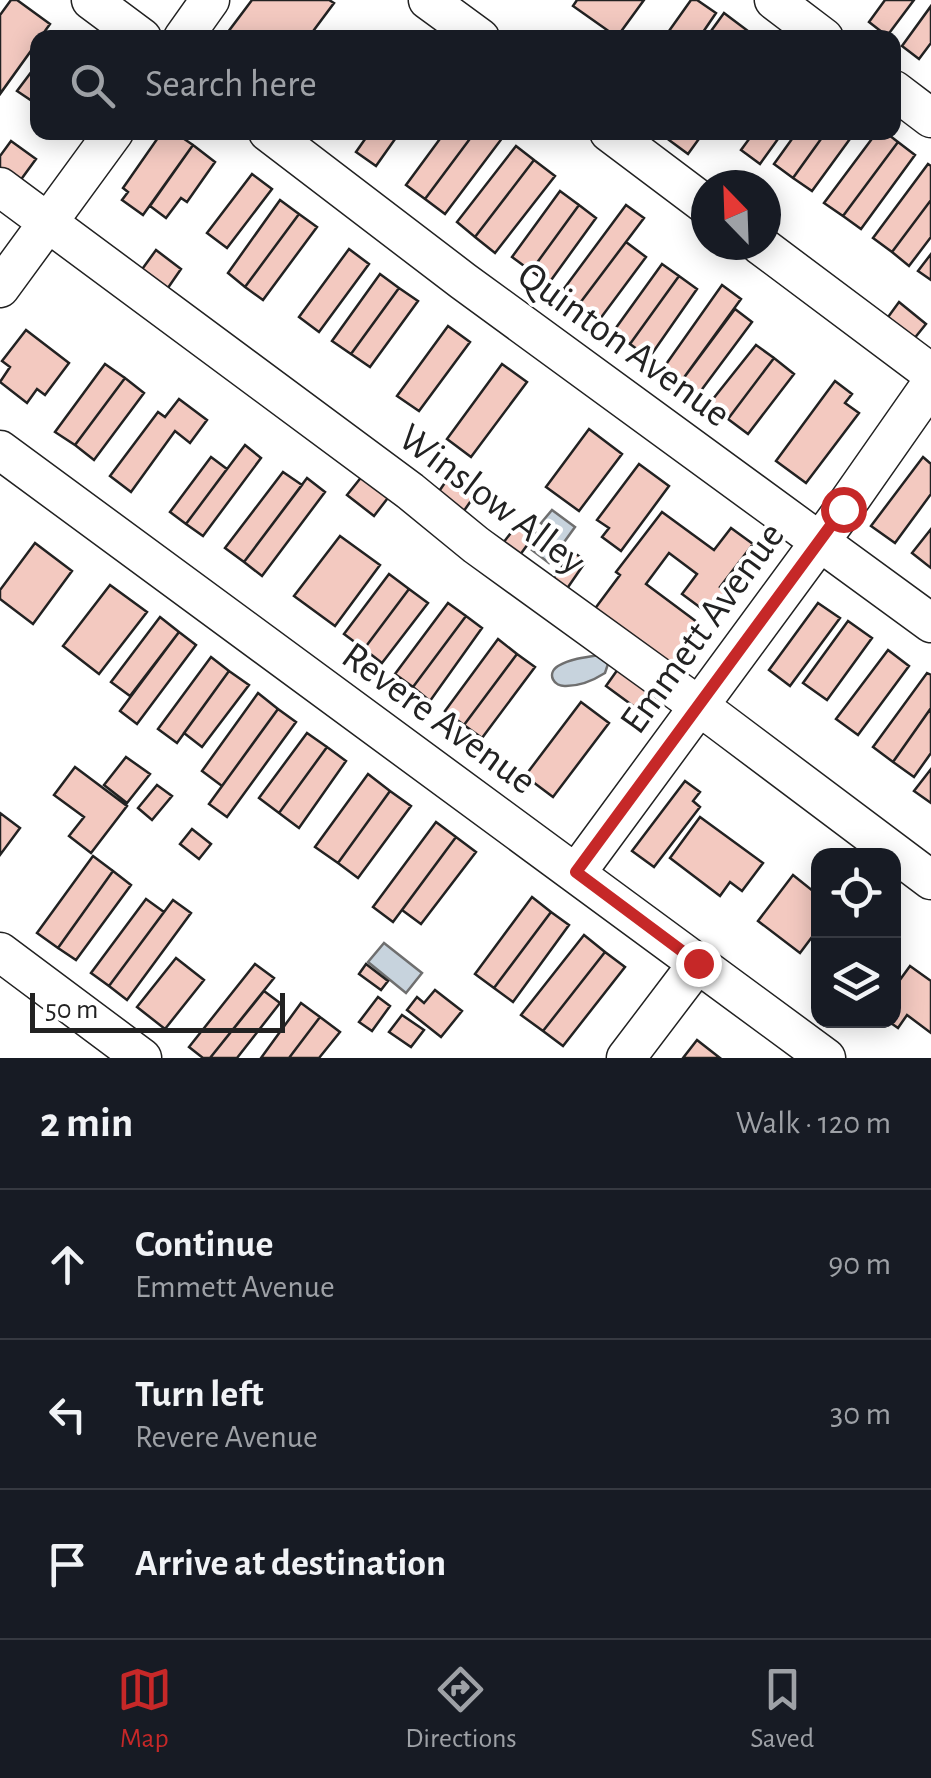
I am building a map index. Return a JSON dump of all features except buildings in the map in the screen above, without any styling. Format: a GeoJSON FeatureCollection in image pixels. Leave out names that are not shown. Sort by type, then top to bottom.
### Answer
{"type":"FeatureCollection","features":[{"type":"Feature","properties":{"kind":"street"},"geometry":{"type":"LineString","coordinates":[[91,0],[131,30]]}},
{"type":"Feature","properties":{"kind":"street"},"geometry":{"type":"LineString","coordinates":[[189,30],[210,0]]}},
{"type":"Feature","properties":{"kind":"street"},"geometry":{"type":"LineString","coordinates":[[428,0],[469,30]]}},
{"type":"Feature","properties":{"kind":"street"},"geometry":{"type":"LineString","coordinates":[[774,0],[813,30]]}},
{"type":"Feature","properties":{"kind":"street"},"geometry":{"type":"LineString","coordinates":[[901,95],[931,118]]}},
{"type":"Feature","properties":{"kind":"street"},"geometry":{"type":"LineString","coordinates":[[0,288],[108,140]]}},
{"type":"Feature","properties":{"kind":"street","name":"Quinton Avenue"},"geometry":{"type":"LineString","coordinates":[[278,140],[479,293],[931,624]]}},
{"type":"Feature","properties":{"kind":"street"},"geometry":{"type":"LineString","coordinates":[[620,140],[691,194]]}},
{"type":"Feature","properties":{"kind":"street","name":"Winslow Alley"},"geometry":{"type":"LineString","coordinates":[[0,187],[931,880]]}},
{"type":"Feature","properties":{"kind":"street"},"geometry":{"type":"LineString","coordinates":[[780,260],[931,373]]}},
{"type":"Feature","properties":{"kind":"street","name":"Emmett Avenue"},"geometry":{"type":"LineString","coordinates":[[576,872],[931,384]]}},
{"type":"Feature","properties":{"kind":"street","name":"Revere Avenue"},"geometry":{"type":"LineString","coordinates":[[0,450],[826,1058]]}},
{"type":"Feature","properties":{"kind":"street"},"geometry":{"type":"LineString","coordinates":[[0,952],[142,1058]]}},
{"type":"Feature","properties":{"kind":"street"},"geometry":{"type":"LineString","coordinates":[[626,1058],[698,963]]}},
{"type":"Feature","properties":{"kind":"shaded area"},"geometry":{"type":"Polygon","coordinates":[[[552,510],[575,527],[549,563],[532,550],[549,530],[541,523],[552,510]]]}},
{"type":"Feature","properties":{"kind":"shaded area"},"geometry":{"type":"Polygon","coordinates":[[[599,655],[608,664],[605,673],[596,678],[566,686],[553,679],[552,673],[558,666],[599,655]]]}},
{"type":"Feature","properties":{"kind":"shaded area"},"geometry":{"type":"Polygon","coordinates":[[[384,943],[422,973],[406,993],[368,962],[384,943]]]}},
{"type":"Feature","properties":{"kind":"route"},"geometry":{"type":"LineString","coordinates":[[698,963],[576,872],[843,509]]}}]}
